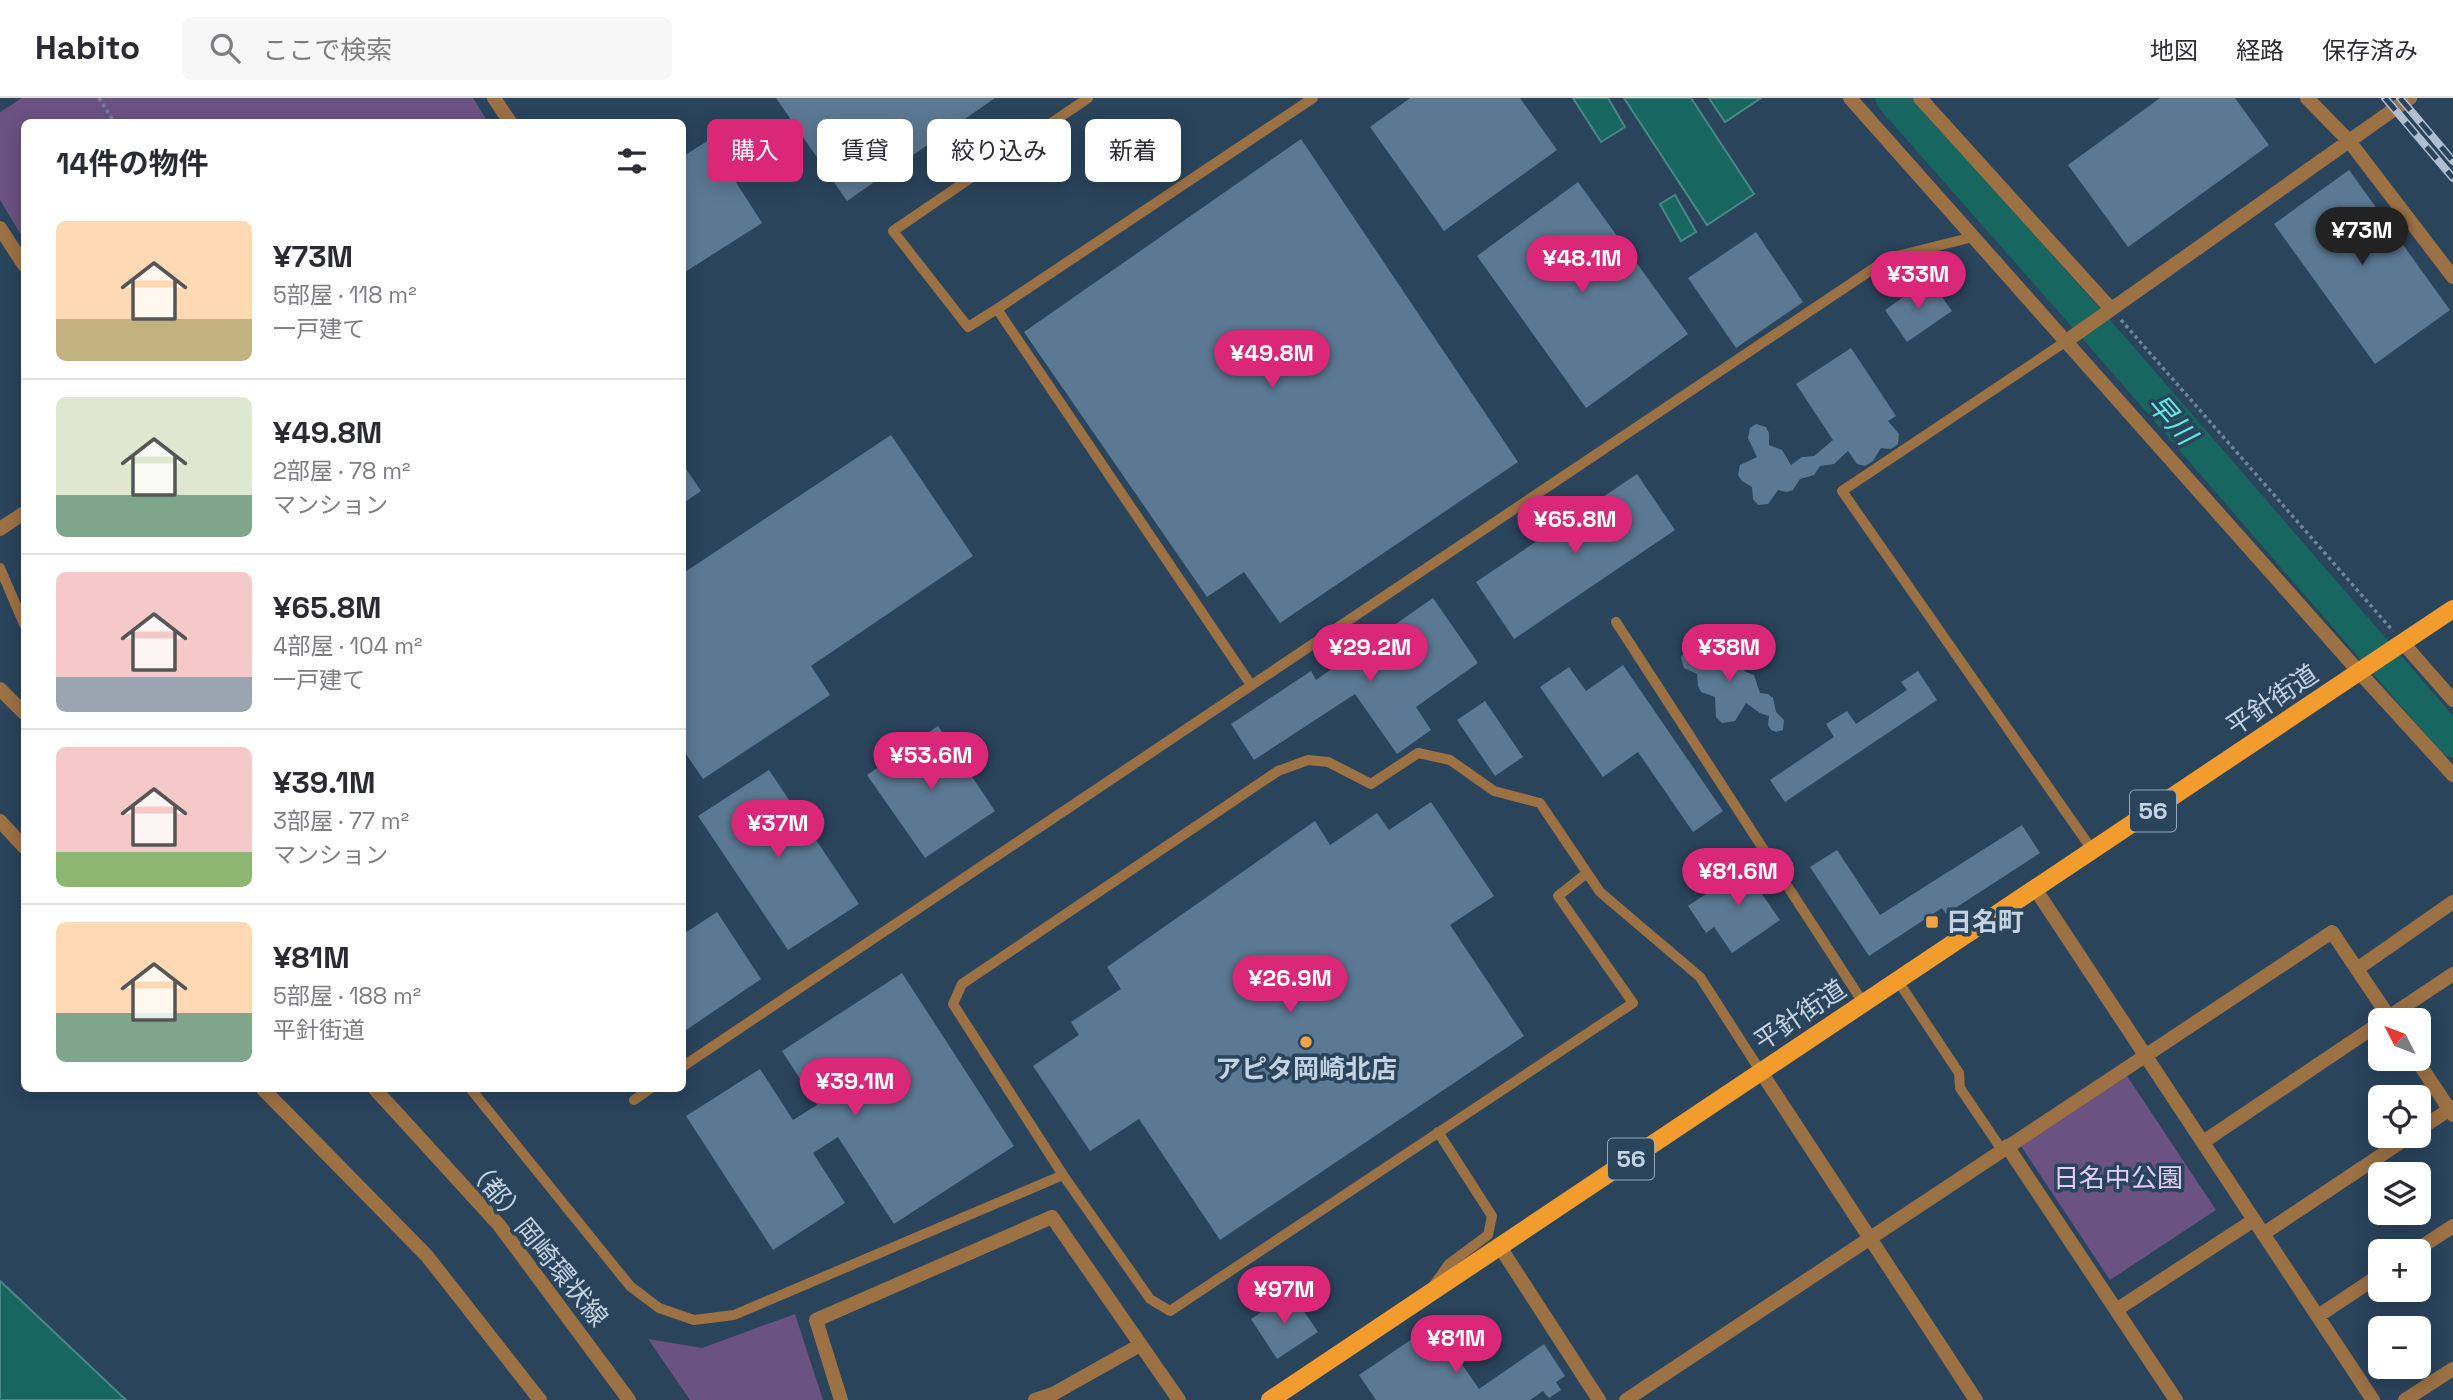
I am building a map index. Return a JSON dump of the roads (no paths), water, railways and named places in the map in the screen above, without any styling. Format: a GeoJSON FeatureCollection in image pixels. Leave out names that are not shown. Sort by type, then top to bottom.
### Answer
{"type":"FeatureCollection","features":[{"type":"Feature","properties":{"kind":"main road","name":"56"},"geometry":{"type":"LineString","coordinates":[[2360,673],[2453,609]]}},
{"type":"Feature","properties":{"kind":"main road","name":"平針街道"},"geometry":{"type":"LineString","coordinates":[[1270,1400],[2360,673]]}},
{"type":"Feature","properties":{"kind":"street"},"geometry":{"type":"LineString","coordinates":[[494,98],[508,119]]}},
{"type":"Feature","properties":{"kind":"street"},"geometry":{"type":"LineString","coordinates":[[1850,98],[2453,775]]}},
{"type":"Feature","properties":{"kind":"street"},"geometry":{"type":"LineString","coordinates":[[1920,98],[2111,309]]}},
{"type":"Feature","properties":{"kind":"street"},"geometry":{"type":"LineString","coordinates":[[2307,98],[2349,141],[2453,276]]}},
{"type":"Feature","properties":{"kind":"street"},"geometry":{"type":"LineString","coordinates":[[2065,342],[2410,98]]}},
{"type":"Feature","properties":{"kind":"street"},"geometry":{"type":"LineString","coordinates":[[1,232],[21,261]]}},
{"type":"Feature","properties":{"kind":"street"},"geometry":{"type":"LineString","coordinates":[[0,529],[21,515]]}},
{"type":"Feature","properties":{"kind":"street"},"geometry":{"type":"LineString","coordinates":[[2403,643],[2453,699]]}},
{"type":"Feature","properties":{"kind":"street"},"geometry":{"type":"LineString","coordinates":[[0,690],[21,710]]}},
{"type":"Feature","properties":{"kind":"street"},"geometry":{"type":"LineString","coordinates":[[0,821],[21,844]]}},
{"type":"Feature","properties":{"kind":"street"},"geometry":{"type":"LineString","coordinates":[[2035,890],[2373,1400]]}},
{"type":"Feature","properties":{"kind":"street"},"geometry":{"type":"LineString","coordinates":[[2357,969],[2453,902]]}},
{"type":"Feature","properties":{"kind":"street"},"geometry":{"type":"LineString","coordinates":[[1626,1400],[2332,932],[2379,1008]]}},
{"type":"Feature","properties":{"kind":"street"},"geometry":{"type":"LineString","coordinates":[[2403,1008],[2453,974]]}},
{"type":"Feature","properties":{"kind":"street"},"geometry":{"type":"LineString","coordinates":[[2203,1142],[2368,1032]]}},
{"type":"Feature","properties":{"kind":"street"},"geometry":{"type":"LineString","coordinates":[[2424,1071],[2452,1110],[2431,1122]]}},
{"type":"Feature","properties":{"kind":"street"},"geometry":{"type":"LineString","coordinates":[[1761,1072],[1976,1400]]}},
{"type":"Feature","properties":{"kind":"street"},"geometry":{"type":"LineString","coordinates":[[266,1092],[427,1256],[540,1400]]}},
{"type":"Feature","properties":{"kind":"street","name":"（都）岡崎環状線"},"geometry":{"type":"LineString","coordinates":[[378,1092],[499,1225],[629,1400]]}},
{"type":"Feature","properties":{"kind":"street"},"geometry":{"type":"LineString","coordinates":[[2005,1148],[2176,1400]]}},
{"type":"Feature","properties":{"kind":"street"},"geometry":{"type":"LineString","coordinates":[[2263,1234],[2392,1148]]}},
{"type":"Feature","properties":{"kind":"street"},"geometry":{"type":"LineString","coordinates":[[841,1400],[816,1320],[1052,1217],[1179,1400]]}},
{"type":"Feature","properties":{"kind":"street"},"geometry":{"type":"LineString","coordinates":[[2116,1310],[2254,1220]]}},
{"type":"Feature","properties":{"kind":"street"},"geometry":{"type":"LineString","coordinates":[[2431,1240],[2453,1226]]}},
{"type":"Feature","properties":{"kind":"street"},"geometry":{"type":"LineString","coordinates":[[1500,1247],[1599,1400]]}},
{"type":"Feature","properties":{"kind":"street"},"geometry":{"type":"LineString","coordinates":[[2318,1316],[2368,1283]]}},
{"type":"Feature","properties":{"kind":"street"},"geometry":{"type":"LineString","coordinates":[[1035,1400],[1053,1394],[1140,1345]]}},
{"type":"Feature","properties":{"kind":"street"},"geometry":{"type":"LineString","coordinates":[[2405,1400],[2453,1369]]}},
{"type":"Feature","properties":{"kind":"lane"},"geometry":{"type":"LineString","coordinates":[[1088,98],[893,231],[968,327],[1313,98]]}},
{"type":"Feature","properties":{"kind":"lane"},"geometry":{"type":"LineString","coordinates":[[686,1064],[1889,258],[1973,237]]}},
{"type":"Feature","properties":{"kind":"lane"},"geometry":{"type":"LineString","coordinates":[[997,309],[1251,685]]}},
{"type":"Feature","properties":{"kind":"lane"},"geometry":{"type":"LineString","coordinates":[[2065,342],[1842,491],[2093,851]]}},
{"type":"Feature","properties":{"kind":"lane"},"geometry":{"type":"LineString","coordinates":[[0,568],[21,617]]}},
{"type":"Feature","properties":{"kind":"lane"},"geometry":{"type":"LineString","coordinates":[[1616,622],[1864,1004]]}},
{"type":"Feature","properties":{"kind":"lane"},"geometry":{"type":"LineString","coordinates":[[1587,873],[1558,896],[1633,1003],[1170,1311],[1150,1300],[1063,1175],[953,1004],[962,984],[1278,771],[1308,760],[1328,762],[1371,784],[1418,753],[1450,760],[1494,791],[1540,803],[1600,892],[1700,977],[1761,1072]]}},
{"type":"Feature","properties":{"kind":"lane"},"geometry":{"type":"LineString","coordinates":[[1898,981],[1959,1073],[1960,1088],[2005,1148]]}},
{"type":"Feature","properties":{"kind":"lane"},"geometry":{"type":"LineString","coordinates":[[473,1092],[629,1286],[659,1308],[694,1320],[734,1315],[1063,1175]]}},
{"type":"Feature","properties":{"kind":"lane"},"geometry":{"type":"LineString","coordinates":[[634,1100],[645,1092]]}},
{"type":"Feature","properties":{"kind":"lane"},"geometry":{"type":"LineString","coordinates":[[1426,1296],[1449,1264],[1488,1235],[1492,1216],[1438,1132]]}},
{"type":"Feature","properties":{"kind":"waterway","name":"早川"},"geometry":{"type":"LineString","coordinates":[[1892,98],[2453,741]]}},
{"type":"Feature","properties":{"kind":"railway"},"geometry":{"type":"LineString","coordinates":[[2385,98],[2453,178]]}},
{"type":"Feature","properties":{"kind":"railway"},"geometry":{"type":"LineString","coordinates":[[2400,98],[2453,161]]}},
{"type":"Feature","properties":{"kind":"place","name":"日名町"},"geometry":{"type":"Point","coordinates":[1932,922]}},
{"type":"Feature","properties":{"kind":"place","name":"アピタ岡崎北店"},"geometry":{"type":"Point","coordinates":[1306,1042]}},
{"type":"Feature","properties":{"kind":"park label","name":"日名中公園"},"geometry":{"type":"Point","coordinates":[2118,1178]}}]}
